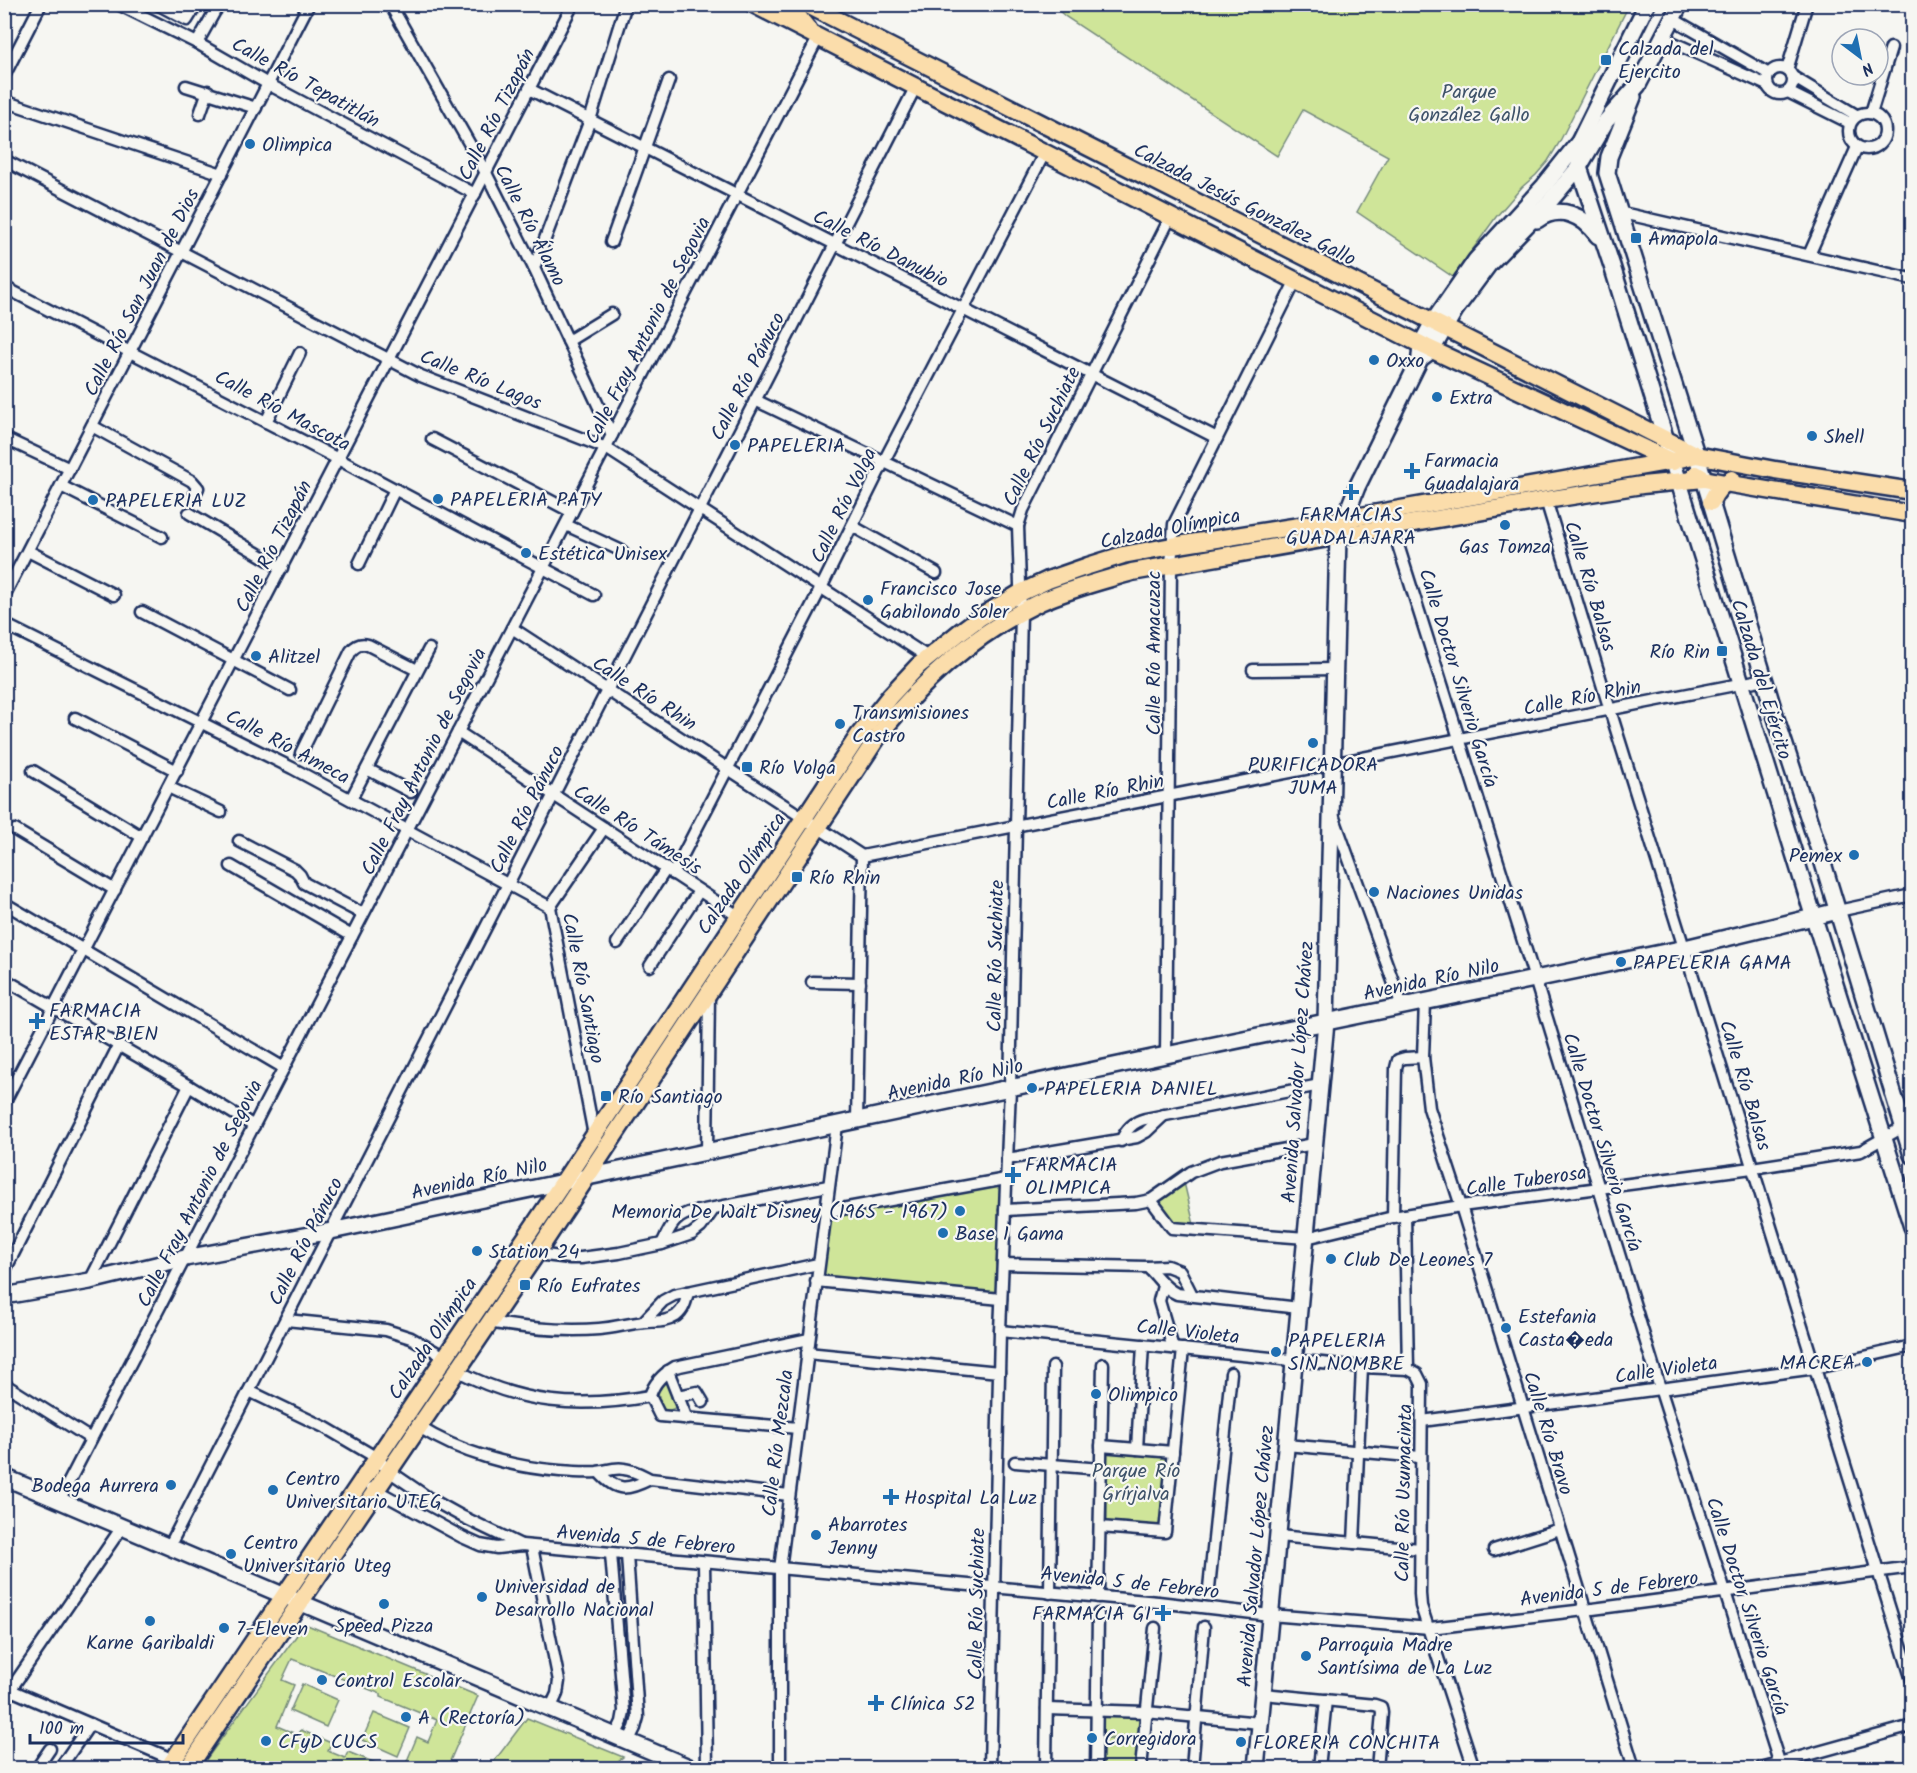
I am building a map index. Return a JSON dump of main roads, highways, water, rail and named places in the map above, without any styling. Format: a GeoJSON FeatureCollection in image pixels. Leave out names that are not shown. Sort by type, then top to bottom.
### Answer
{"type":"FeatureCollection","features":[{"type":"Feature","properties":{"kind":"main road"},"geometry":{"type":"LineString","coordinates":[[753,4],[1296,280],[1424,351],[1672,461],[1704,478],[1912,514]]}},
{"type":"Feature","properties":{"kind":"main road"},"geometry":{"type":"LineString","coordinates":[[788,4],[816,37]]}},
{"type":"Feature","properties":{"kind":"main road","name":"Calzada Jesús González Gallo"},"geometry":{"type":"LineString","coordinates":[[806,4],[1696,455]]}},
{"type":"Feature","properties":{"kind":"main road","name":"Avenida Salvador López Chávez"},"geometry":{"type":"LineString","coordinates":[[1256,1768],[1326,1022],[1338,536],[1357,487],[1424,351],[1476,260],[1544,186],[1579,142],[1647,4]]}},
{"type":"Feature","properties":{"kind":"main road","name":"Avenida Salvador López Chávez"},"geometry":{"type":"LineString","coordinates":[[1439,325],[1477,279],[1580,167],[1606,121],[1638,85],[1680,4]]}},
{"type":"Feature","properties":{"kind":"main road","name":"Calzada del Ejército"},"geometry":{"type":"LineString","coordinates":[[1638,85],[1606,165],[1607,173],[1838,911],[1908,1124],[1912,1155]]}},
{"type":"Feature","properties":{"kind":"main road","name":"Calzada del Ejército"},"geometry":{"type":"LineString","coordinates":[[1579,142],[1580,167],[1912,1227]]}},
{"type":"Feature","properties":{"kind":"main road"},"geometry":{"type":"LineString","coordinates":[[1520,232],[1551,213],[1560,211],[1570,213],[1580,217],[1598,234],[1612,266]]}},
{"type":"Feature","properties":{"kind":"main road"},"geometry":{"type":"LineString","coordinates":[[1696,455],[1912,491]]}},
{"type":"Feature","properties":{"kind":"main road","name":"Calzada Olímpica"},"geometry":{"type":"LineString","coordinates":[[292,1600],[377,1458],[564,1181],[859,735],[890,696],[928,657],[979,618],[1020,593],[1048,580],[1123,555],[1344,519],[1696,455]]}},
{"type":"Feature","properties":{"kind":"main road"},"geometry":{"type":"LineString","coordinates":[[1711,502],[1716,492],[1725,483],[1755,466]]}},
{"type":"Feature","properties":{"kind":"main road","name":"Calzada Olímpica"},"geometry":{"type":"LineString","coordinates":[[177,1766],[292,1600],[376,1490],[419,1428],[881,732],[911,696],[945,663],[966,647],[1021,613],[1063,593],[1132,572],[1546,500],[1704,478]]}},
{"type":"Feature","properties":{"kind":"main road","name":"Avenida Río Nilo"},"geometry":{"type":"LineString","coordinates":[[4,1296],[90,1281],[185,1258],[331,1231],[1685,948],[1838,911]]}},
{"type":"Feature","properties":{"kind":"main road"},"geometry":{"type":"LineString","coordinates":[[4,1477],[691,1768]]}},
{"type":"Feature","properties":{"kind":"place","name":"Calzada del Ejercito"},"geometry":{"type":"Point","coordinates":[1606,60]}},
{"type":"Feature","properties":{"kind":"place","name":"Olimpica"},"geometry":{"type":"Point","coordinates":[250,144]}},
{"type":"Feature","properties":{"kind":"place","name":"Amapola"},"geometry":{"type":"Point","coordinates":[1636,238]}},
{"type":"Feature","properties":{"kind":"place","name":"Oxxo"},"geometry":{"type":"Point","coordinates":[1374,360]}},
{"type":"Feature","properties":{"kind":"place","name":"Extra"},"geometry":{"type":"Point","coordinates":[1437,397]}},
{"type":"Feature","properties":{"kind":"place","name":"Shell"},"geometry":{"type":"Point","coordinates":[1812,436]}},
{"type":"Feature","properties":{"kind":"place","name":"PAPELERIA"},"geometry":{"type":"Point","coordinates":[735,445]}},
{"type":"Feature","properties":{"kind":"place","name":"Farmacia Guadalajara"},"geometry":{"type":"Point","coordinates":[1412,471]}},
{"type":"Feature","properties":{"kind":"place","name":"FARMACIAS GUADALAJARA"},"geometry":{"type":"Point","coordinates":[1351,492]}},
{"type":"Feature","properties":{"kind":"place","name":"PAPELERIA PATY"},"geometry":{"type":"Point","coordinates":[438,499]}},
{"type":"Feature","properties":{"kind":"place","name":"PAPELERIA LUZ"},"geometry":{"type":"Point","coordinates":[93,500]}},
{"type":"Feature","properties":{"kind":"place","name":"Gas Tomza"},"geometry":{"type":"Point","coordinates":[1505,525]}},
{"type":"Feature","properties":{"kind":"place","name":"Estética Unisex"},"geometry":{"type":"Point","coordinates":[526,553]}},
{"type":"Feature","properties":{"kind":"place","name":"Francisco Jose Gabilondo Soler"},"geometry":{"type":"Point","coordinates":[868,600]}},
{"type":"Feature","properties":{"kind":"place","name":"Río Rin"},"geometry":{"type":"Point","coordinates":[1722,651]}},
{"type":"Feature","properties":{"kind":"place","name":"Alitzel"},"geometry":{"type":"Point","coordinates":[256,656]}},
{"type":"Feature","properties":{"kind":"place","name":"Transmisiones Castro"},"geometry":{"type":"Point","coordinates":[840,724]}},
{"type":"Feature","properties":{"kind":"place","name":"PURIFICADORA JUMA"},"geometry":{"type":"Point","coordinates":[1313,743]}},
{"type":"Feature","properties":{"kind":"place","name":"Río Volga"},"geometry":{"type":"Point","coordinates":[747,767]}},
{"type":"Feature","properties":{"kind":"place","name":"Pemex"},"geometry":{"type":"Point","coordinates":[1854,855]}},
{"type":"Feature","properties":{"kind":"place","name":"Río Rhin"},"geometry":{"type":"Point","coordinates":[797,877]}},
{"type":"Feature","properties":{"kind":"place","name":"Naciones Unidas"},"geometry":{"type":"Point","coordinates":[1374,892]}},
{"type":"Feature","properties":{"kind":"place","name":"PAPELERIA GAMA"},"geometry":{"type":"Point","coordinates":[1621,962]}},
{"type":"Feature","properties":{"kind":"place","name":"FARMACIA ESTAR BIEN"},"geometry":{"type":"Point","coordinates":[37,1021]}},
{"type":"Feature","properties":{"kind":"place","name":"PAPELERIA DANIEL"},"geometry":{"type":"Point","coordinates":[1032,1088]}},
{"type":"Feature","properties":{"kind":"place","name":"Río Santiago"},"geometry":{"type":"Point","coordinates":[606,1096]}},
{"type":"Feature","properties":{"kind":"place","name":"FARMACIA OLIMPICA"},"geometry":{"type":"Point","coordinates":[1013,1175]}},
{"type":"Feature","properties":{"kind":"place","name":"Memoria De Walt Disney (1965 - 1967)"},"geometry":{"type":"Point","coordinates":[960,1211]}},
{"type":"Feature","properties":{"kind":"place","name":"Base 1 Gama"},"geometry":{"type":"Point","coordinates":[943,1233]}},
{"type":"Feature","properties":{"kind":"place","name":"Station 24"},"geometry":{"type":"Point","coordinates":[477,1251]}},
{"type":"Feature","properties":{"kind":"place","name":"Club De Leones 7"},"geometry":{"type":"Point","coordinates":[1331,1259]}},
{"type":"Feature","properties":{"kind":"place","name":"Río Eufrates"},"geometry":{"type":"Point","coordinates":[525,1285]}},
{"type":"Feature","properties":{"kind":"place","name":"Estefania Casta�eda"},"geometry":{"type":"Point","coordinates":[1506,1328]}},
{"type":"Feature","properties":{"kind":"place","name":"PAPELERIA SIN NOMBRE"},"geometry":{"type":"Point","coordinates":[1276,1352]}},
{"type":"Feature","properties":{"kind":"place","name":"MACREA"},"geometry":{"type":"Point","coordinates":[1867,1362]}},
{"type":"Feature","properties":{"kind":"place","name":"Olimpico"},"geometry":{"type":"Point","coordinates":[1096,1394]}},
{"type":"Feature","properties":{"kind":"place","name":"Bodega Aurrera"},"geometry":{"type":"Point","coordinates":[171,1485]}},
{"type":"Feature","properties":{"kind":"place","name":"Centro Universitario UTEG"},"geometry":{"type":"Point","coordinates":[273,1490]}},
{"type":"Feature","properties":{"kind":"place","name":"Hospital La Luz"},"geometry":{"type":"Point","coordinates":[891,1497]}},
{"type":"Feature","properties":{"kind":"place","name":"Abarrotes Jenny"},"geometry":{"type":"Point","coordinates":[816,1535]}},
{"type":"Feature","properties":{"kind":"place","name":"Centro Universitario Uteg"},"geometry":{"type":"Point","coordinates":[231,1554]}},
{"type":"Feature","properties":{"kind":"place","name":"Universidad de Desarrollo Nacional"},"geometry":{"type":"Point","coordinates":[482,1597]}},
{"type":"Feature","properties":{"kind":"place","name":"Speed Pizza"},"geometry":{"type":"Point","coordinates":[384,1604]}},
{"type":"Feature","properties":{"kind":"place","name":"FARMACIA GI"},"geometry":{"type":"Point","coordinates":[1163,1613]}},
{"type":"Feature","properties":{"kind":"place","name":"Karne Garibaldi"},"geometry":{"type":"Point","coordinates":[150,1621]}},
{"type":"Feature","properties":{"kind":"place","name":"7-Eleven"},"geometry":{"type":"Point","coordinates":[224,1628]}},
{"type":"Feature","properties":{"kind":"place","name":"Parroquia Madre Santísima de La Luz"},"geometry":{"type":"Point","coordinates":[1306,1656]}},
{"type":"Feature","properties":{"kind":"place","name":"Control Escolar"},"geometry":{"type":"Point","coordinates":[322,1680]}},
{"type":"Feature","properties":{"kind":"place","name":"Clínica 52"},"geometry":{"type":"Point","coordinates":[876,1703]}},
{"type":"Feature","properties":{"kind":"place","name":"A (Rectoría)"},"geometry":{"type":"Point","coordinates":[406,1717]}},
{"type":"Feature","properties":{"kind":"place","name":"Corregidora"},"geometry":{"type":"Point","coordinates":[1092,1738]}},
{"type":"Feature","properties":{"kind":"place","name":"CFyD CUCS"},"geometry":{"type":"Point","coordinates":[266,1741]}},
{"type":"Feature","properties":{"kind":"place","name":"FLORERIA CONCHITA"},"geometry":{"type":"Point","coordinates":[1241,1742]}},
{"type":"Feature","properties":{"kind":"park label","name":"Parque González Gallo"},"geometry":{"type":"Point","coordinates":[1469,102]}},
{"type":"Feature","properties":{"kind":"park label","name":"Parque Río Grírjalva"},"geometry":{"type":"Point","coordinates":[1136,1482]}}]}
